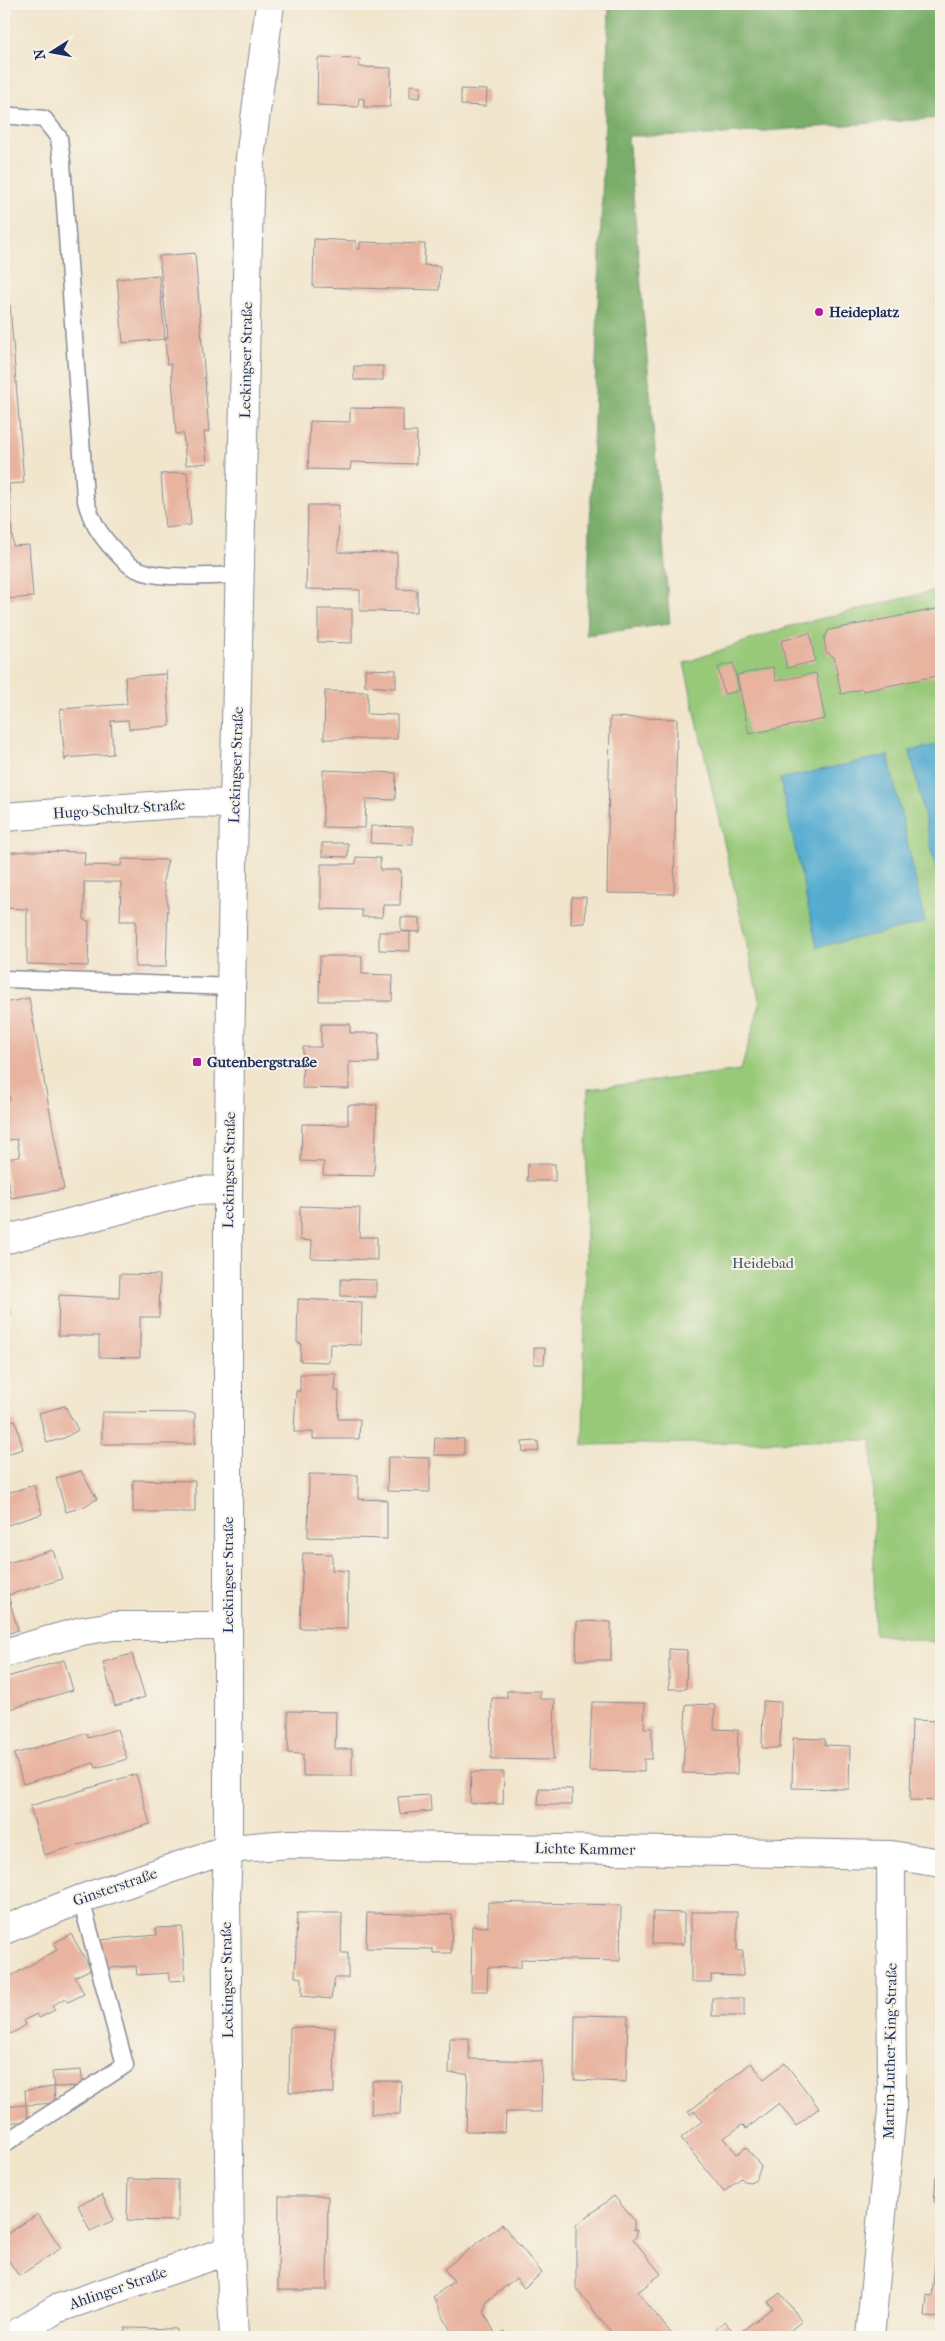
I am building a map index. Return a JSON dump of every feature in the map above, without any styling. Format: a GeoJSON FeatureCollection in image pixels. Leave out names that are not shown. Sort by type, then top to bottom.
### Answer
{"type":"FeatureCollection","features":[{"type":"Feature","properties":{"kind":"street","name":"Leckingser Straße"},"geometry":{"type":"LineString","coordinates":[[234,2337],[230,2250],[226,1897],[228,1849],[228,1190],[234,804],[250,158],[270,4]]}},
{"type":"Feature","properties":{"kind":"street","name":"Hugo-Schultz-Straße"},"geometry":{"type":"LineString","coordinates":[[4,817],[191,803],[234,804]]}},
{"type":"Feature","properties":{"kind":"street"},"geometry":{"type":"LineString","coordinates":[[4,1240],[191,1191],[228,1190]]}},
{"type":"Feature","properties":{"kind":"street"},"geometry":{"type":"LineString","coordinates":[[4,1654],[82,1631],[113,1626],[228,1626]]}},
{"type":"Feature","properties":{"kind":"street","name":"Lichte Kammer"},"geometry":{"type":"LineString","coordinates":[[228,1849],[289,1844],[891,1855],[941,1863]]}},
{"type":"Feature","properties":{"kind":"street","name":"Ginsterstraße"},"geometry":{"type":"LineString","coordinates":[[4,1930],[81,1898],[228,1849]]}},
{"type":"Feature","properties":{"kind":"street","name":"Martin-Luther-King-Straße"},"geometry":{"type":"LineString","coordinates":[[870,2337],[892,2110],[891,1855]]}},
{"type":"Feature","properties":{"kind":"street","name":"Ahlinger Straße"},"geometry":{"type":"LineString","coordinates":[[11,2337],[56,2309],[230,2250]]}},
{"type":"Feature","properties":{"kind":"lane"},"geometry":{"type":"LineString","coordinates":[[4,115],[44,119],[59,138],[86,497],[90,518],[105,540],[131,566],[138,569],[160,576],[240,575]]}},
{"type":"Feature","properties":{"kind":"lane"},"geometry":{"type":"LineString","coordinates":[[4,979],[232,986]]}},
{"type":"Feature","properties":{"kind":"lane"},"geometry":{"type":"LineString","coordinates":[[4,2144],[125,2065],[81,1898]]}},
{"type":"Feature","properties":{"kind":"green space"},"geometry":{"type":"Polygon","coordinates":[[[558,4],[941,4],[941,118],[711,135],[628,136],[670,624],[586,635],[609,8],[558,4]]]}},
{"type":"Feature","properties":{"kind":"green space","name":"Heidebad"},"geometry":{"type":"Polygon","coordinates":[[[941,589],[941,1643],[875,1634],[872,1440],[583,1445],[588,1089],[741,1070],[760,1004],[684,663],[787,627],[941,589]]]}},
{"type":"Feature","properties":{"kind":"water"},"geometry":{"type":"Polygon","coordinates":[[[941,744],[941,892],[910,751],[941,744]]]}},
{"type":"Feature","properties":{"kind":"water"},"geometry":{"type":"Polygon","coordinates":[[[888,755],[925,923],[817,947],[780,779],[888,755]]]}},
{"type":"Feature","properties":{"kind":"building"},"geometry":{"type":"Polygon","coordinates":[[[318,58],[360,59],[359,67],[391,68],[390,107],[364,107],[364,99],[359,98],[358,107],[317,105],[318,58]]]}},
{"type":"Feature","properties":{"kind":"building"},"geometry":{"type":"Polygon","coordinates":[[[410,85],[421,86],[420,98],[410,97],[410,85]]]}},
{"type":"Feature","properties":{"kind":"building"},"geometry":{"type":"Polygon","coordinates":[[[461,89],[487,90],[486,106],[461,105],[461,89]]]}},
{"type":"Feature","properties":{"kind":"building"},"geometry":{"type":"Polygon","coordinates":[[[314,239],[356,241],[356,249],[360,249],[360,242],[425,244],[424,265],[440,266],[439,290],[313,287],[314,239]]]}},
{"type":"Feature","properties":{"kind":"building"},"geometry":{"type":"Polygon","coordinates":[[[195,253],[209,432],[204,432],[207,463],[186,465],[183,433],[176,434],[171,364],[167,364],[165,338],[168,338],[159,256],[195,253]]]}},
{"type":"Feature","properties":{"kind":"building"},"geometry":{"type":"Polygon","coordinates":[[[159,275],[165,339],[123,343],[117,279],[159,275]]]}},
{"type":"Feature","properties":{"kind":"building"},"geometry":{"type":"Polygon","coordinates":[[[10,305],[24,483],[9,484],[13,546],[29,545],[33,597],[4,599],[4,307],[10,305]]]}},
{"type":"Feature","properties":{"kind":"building"},"geometry":{"type":"Polygon","coordinates":[[[354,366],[383,366],[383,380],[354,380],[354,366]]]}},
{"type":"Feature","properties":{"kind":"building"},"geometry":{"type":"Polygon","coordinates":[[[350,408],[403,409],[403,432],[417,432],[416,464],[351,462],[350,470],[308,469],[310,421],[350,422],[350,408]]]}},
{"type":"Feature","properties":{"kind":"building"},"geometry":{"type":"Polygon","coordinates":[[[187,472],[191,525],[165,528],[161,474],[187,472]]]}},
{"type":"Feature","properties":{"kind":"building"},"geometry":{"type":"Polygon","coordinates":[[[308,505],[339,505],[338,552],[397,553],[397,589],[417,590],[417,612],[360,611],[360,590],[306,589],[308,505]]]}},
{"type":"Feature","properties":{"kind":"building"},"geometry":{"type":"Polygon","coordinates":[[[941,608],[941,675],[841,694],[834,657],[826,652],[824,638],[829,630],[941,608]]]}},
{"type":"Feature","properties":{"kind":"building"},"geometry":{"type":"Polygon","coordinates":[[[318,609],[352,609],[352,643],[318,642],[318,609]]]}},
{"type":"Feature","properties":{"kind":"building"},"geometry":{"type":"Polygon","coordinates":[[[810,633],[815,661],[787,668],[781,641],[810,633]]]}},
{"type":"Feature","properties":{"kind":"building"},"geometry":{"type":"Polygon","coordinates":[[[733,663],[739,691],[724,694],[718,667],[733,663]]]}},
{"type":"Feature","properties":{"kind":"building"},"geometry":{"type":"Polygon","coordinates":[[[773,667],[776,681],[816,673],[825,719],[749,734],[737,675],[773,667]]]}},
{"type":"Feature","properties":{"kind":"building"},"geometry":{"type":"Polygon","coordinates":[[[365,669],[396,670],[396,688],[365,686],[365,669]]]}},
{"type":"Feature","properties":{"kind":"building"},"geometry":{"type":"Polygon","coordinates":[[[166,670],[170,726],[129,729],[128,720],[111,721],[113,754],[66,758],[65,761],[60,709],[127,704],[125,677],[165,674],[166,670]]]}},
{"type":"Feature","properties":{"kind":"building"},"geometry":{"type":"Polygon","coordinates":[[[325,691],[368,692],[367,714],[397,715],[397,739],[324,739],[325,691]]]}},
{"type":"Feature","properties":{"kind":"building"},"geometry":{"type":"Polygon","coordinates":[[[610,717],[677,719],[674,894],[607,893],[610,717]]]}},
{"type":"Feature","properties":{"kind":"building"},"geometry":{"type":"Polygon","coordinates":[[[323,770],[396,773],[395,800],[366,799],[365,828],[323,827],[323,770]]]}},
{"type":"Feature","properties":{"kind":"building"},"geometry":{"type":"Polygon","coordinates":[[[371,826],[413,827],[413,845],[370,843],[371,826]]]}},
{"type":"Feature","properties":{"kind":"building"},"geometry":{"type":"Polygon","coordinates":[[[322,843],[348,843],[348,857],[322,856],[322,843]]]}},
{"type":"Feature","properties":{"kind":"building"},"geometry":{"type":"Polygon","coordinates":[[[28,851],[85,852],[84,865],[121,866],[122,859],[168,860],[163,881],[168,904],[166,967],[135,967],[136,921],[120,921],[121,882],[84,882],[84,920],[89,921],[88,966],[27,964],[27,909],[4,908],[4,853],[28,851]]]}},
{"type":"Feature","properties":{"kind":"building"},"geometry":{"type":"Polygon","coordinates":[[[356,857],[380,858],[380,870],[401,870],[400,905],[383,905],[382,917],[362,917],[362,910],[321,909],[321,864],[356,864],[356,857]]]}},
{"type":"Feature","properties":{"kind":"building"},"geometry":{"type":"Polygon","coordinates":[[[572,897],[586,897],[585,923],[571,924],[572,897]]]}},
{"type":"Feature","properties":{"kind":"building"},"geometry":{"type":"Polygon","coordinates":[[[401,917],[420,918],[420,932],[401,931],[401,917]]]}},
{"type":"Feature","properties":{"kind":"building"},"geometry":{"type":"Polygon","coordinates":[[[379,932],[410,932],[410,951],[379,950],[379,932]]]}},
{"type":"Feature","properties":{"kind":"building"},"geometry":{"type":"Polygon","coordinates":[[[320,956],[362,956],[362,974],[393,975],[392,1001],[319,1001],[320,956]]]}},
{"type":"Feature","properties":{"kind":"building"},"geometry":{"type":"Polygon","coordinates":[[[29,998],[64,1189],[11,1198],[4,1159],[20,1157],[17,1139],[4,1141],[4,1101],[10,1100],[4,1065],[4,1003],[29,998]]]}},
{"type":"Feature","properties":{"kind":"building"},"geometry":{"type":"Polygon","coordinates":[[[321,1024],[350,1024],[350,1033],[379,1033],[378,1063],[349,1062],[349,1089],[302,1088],[303,1047],[321,1047],[321,1024]]]}},
{"type":"Feature","properties":{"kind":"building"},"geometry":{"type":"Polygon","coordinates":[[[348,1105],[377,1105],[374,1176],[323,1175],[324,1162],[301,1161],[302,1124],[348,1125],[348,1105]]]}},
{"type":"Feature","properties":{"kind":"building"},"geometry":{"type":"Polygon","coordinates":[[[528,1164],[555,1164],[555,1181],[527,1181],[528,1164]]]}},
{"type":"Feature","properties":{"kind":"building"},"geometry":{"type":"Polygon","coordinates":[[[300,1206],[360,1208],[359,1237],[377,1237],[377,1260],[311,1258],[312,1241],[300,1240],[300,1206]]]}},
{"type":"Feature","properties":{"kind":"building"},"geometry":{"type":"Polygon","coordinates":[[[120,1274],[160,1275],[159,1317],[140,1317],[140,1358],[99,1357],[99,1336],[58,1336],[59,1295],[119,1298],[120,1274]]]}},
{"type":"Feature","properties":{"kind":"building"},"geometry":{"type":"Polygon","coordinates":[[[341,1279],[376,1280],[376,1297],[341,1296],[341,1279]]]}},
{"type":"Feature","properties":{"kind":"building"},"geometry":{"type":"Polygon","coordinates":[[[4,1290],[11,1313],[4,1315],[4,1290]]]}},
{"type":"Feature","properties":{"kind":"building"},"geometry":{"type":"Polygon","coordinates":[[[298,1299],[362,1302],[361,1345],[330,1344],[329,1362],[300,1361],[301,1343],[297,1343],[298,1299]]]}},
{"type":"Feature","properties":{"kind":"building"},"geometry":{"type":"Polygon","coordinates":[[[534,1348],[545,1348],[544,1364],[534,1364],[534,1348]]]}},
{"type":"Feature","properties":{"kind":"building"},"geometry":{"type":"Polygon","coordinates":[[[300,1374],[336,1374],[335,1391],[339,1391],[338,1419],[360,1419],[359,1439],[313,1439],[313,1432],[294,1432],[296,1391],[300,1391],[300,1374]]]}},
{"type":"Feature","properties":{"kind":"building"},"geometry":{"type":"Polygon","coordinates":[[[65,1406],[78,1430],[64,1438],[47,1443],[39,1413],[65,1406]]]}},
{"type":"Feature","properties":{"kind":"building"},"geometry":{"type":"Polygon","coordinates":[[[102,1412],[195,1413],[195,1444],[102,1444],[102,1412]]]}},
{"type":"Feature","properties":{"kind":"building"},"geometry":{"type":"Polygon","coordinates":[[[15,1420],[23,1449],[4,1455],[4,1423],[15,1420]]]}},
{"type":"Feature","properties":{"kind":"building"},"geometry":{"type":"Polygon","coordinates":[[[435,1438],[464,1439],[464,1455],[434,1455],[435,1438]]]}},
{"type":"Feature","properties":{"kind":"building"},"geometry":{"type":"Polygon","coordinates":[[[538,1441],[539,1451],[523,1452],[522,1442],[538,1441]]]}},
{"type":"Feature","properties":{"kind":"building"},"geometry":{"type":"Polygon","coordinates":[[[388,1457],[430,1458],[430,1492],[387,1491],[388,1457]]]}},
{"type":"Feature","properties":{"kind":"building"},"geometry":{"type":"Polygon","coordinates":[[[81,1471],[97,1499],[83,1507],[66,1512],[56,1478],[81,1471]]]}},
{"type":"Feature","properties":{"kind":"building"},"geometry":{"type":"Polygon","coordinates":[[[309,1474],[358,1475],[358,1499],[387,1500],[387,1539],[308,1537],[309,1474]]]}},
{"type":"Feature","properties":{"kind":"building"},"geometry":{"type":"Polygon","coordinates":[[[133,1480],[195,1481],[195,1512],[133,1512],[133,1480]]]}},
{"type":"Feature","properties":{"kind":"building"},"geometry":{"type":"Polygon","coordinates":[[[34,1485],[42,1514],[4,1526],[4,1494],[34,1485]]]}},
{"type":"Feature","properties":{"kind":"building"},"geometry":{"type":"Polygon","coordinates":[[[53,1550],[62,1579],[8,1595],[18,1630],[4,1635],[4,1564],[53,1550]]]}},
{"type":"Feature","properties":{"kind":"building"},"geometry":{"type":"Polygon","coordinates":[[[303,1553],[332,1554],[332,1570],[348,1571],[347,1629],[300,1628],[303,1553]]]}},
{"type":"Feature","properties":{"kind":"building"},"geometry":{"type":"Polygon","coordinates":[[[577,1621],[611,1622],[611,1660],[576,1660],[577,1621]]]}},
{"type":"Feature","properties":{"kind":"building"},"geometry":{"type":"Polygon","coordinates":[[[669,1649],[687,1650],[686,1689],[669,1689],[669,1649]]]}},
{"type":"Feature","properties":{"kind":"building"},"geometry":{"type":"Polygon","coordinates":[[[132,1654],[145,1697],[115,1706],[103,1662],[132,1654]]]}},
{"type":"Feature","properties":{"kind":"building"},"geometry":{"type":"Polygon","coordinates":[[[64,1660],[73,1690],[4,1711],[4,1678],[64,1660]]]}},
{"type":"Feature","properties":{"kind":"building"},"geometry":{"type":"Polygon","coordinates":[[[507,1691],[540,1691],[540,1699],[555,1699],[553,1760],[491,1759],[492,1698],[507,1698],[507,1691]]]}},
{"type":"Feature","properties":{"kind":"building"},"geometry":{"type":"Polygon","coordinates":[[[763,1701],[781,1702],[780,1748],[762,1748],[763,1701]]]}},
{"type":"Feature","properties":{"kind":"building"},"geometry":{"type":"Polygon","coordinates":[[[592,1702],[645,1703],[644,1728],[652,1728],[652,1759],[644,1759],[644,1772],[589,1771],[592,1702]]]}},
{"type":"Feature","properties":{"kind":"building"},"geometry":{"type":"Polygon","coordinates":[[[686,1704],[715,1705],[714,1729],[738,1730],[737,1774],[683,1773],[686,1704]]]}},
{"type":"Feature","properties":{"kind":"building"},"geometry":{"type":"Polygon","coordinates":[[[288,1711],[336,1712],[335,1749],[352,1749],[352,1776],[303,1776],[303,1754],[288,1753],[288,1711]]]}},
{"type":"Feature","properties":{"kind":"building"},"geometry":{"type":"Polygon","coordinates":[[[912,1720],[941,1721],[941,1801],[910,1800],[912,1720]]]}},
{"type":"Feature","properties":{"kind":"building"},"geometry":{"type":"Polygon","coordinates":[[[117,1729],[127,1759],[96,1768],[94,1763],[23,1784],[14,1754],[87,1733],[88,1738],[117,1729]]]}},
{"type":"Feature","properties":{"kind":"building"},"geometry":{"type":"Polygon","coordinates":[[[793,1738],[825,1739],[825,1745],[850,1746],[849,1789],[792,1788],[793,1738]]]}},
{"type":"Feature","properties":{"kind":"building"},"geometry":{"type":"Polygon","coordinates":[[[471,1772],[504,1772],[503,1804],[470,1803],[471,1772]]]}},
{"type":"Feature","properties":{"kind":"building"},"geometry":{"type":"Polygon","coordinates":[[[136,1774],[150,1824],[44,1855],[30,1806],[136,1774]]]}},
{"type":"Feature","properties":{"kind":"building"},"geometry":{"type":"Polygon","coordinates":[[[539,1788],[572,1789],[572,1805],[538,1805],[539,1788]]]}},
{"type":"Feature","properties":{"kind":"building"},"geometry":{"type":"Polygon","coordinates":[[[430,1795],[431,1811],[400,1814],[398,1797],[430,1795]]]}},
{"type":"Feature","properties":{"kind":"building"},"geometry":{"type":"Polygon","coordinates":[[[488,1902],[621,1905],[620,1961],[521,1959],[521,1968],[488,1967],[487,1991],[471,1991],[472,1926],[488,1927],[488,1902]]]}},
{"type":"Feature","properties":{"kind":"building"},"geometry":{"type":"Polygon","coordinates":[[[653,1912],[684,1913],[684,1944],[652,1944],[653,1912]]]}},
{"type":"Feature","properties":{"kind":"building"},"geometry":{"type":"Polygon","coordinates":[[[691,1912],[737,1912],[737,1951],[743,1951],[743,1976],[711,1975],[711,1982],[691,1982],[691,1912]]]}},
{"type":"Feature","properties":{"kind":"building"},"geometry":{"type":"Polygon","coordinates":[[[297,1913],[342,1913],[341,1953],[348,1953],[348,1978],[335,1978],[331,1999],[302,1996],[302,1978],[295,1977],[297,1913]]]}},
{"type":"Feature","properties":{"kind":"building"},"geometry":{"type":"Polygon","coordinates":[[[367,1913],[452,1915],[451,1953],[433,1953],[433,1949],[366,1948],[367,1913]]]}},
{"type":"Feature","properties":{"kind":"building"},"geometry":{"type":"Polygon","coordinates":[[[182,1927],[185,1980],[169,1981],[169,1973],[137,1975],[136,1966],[107,1968],[100,1940],[157,1935],[156,1928],[182,1927]]]}},
{"type":"Feature","properties":{"kind":"building"},"geometry":{"type":"Polygon","coordinates":[[[71,1934],[91,1969],[75,1977],[84,1994],[68,2002],[65,1998],[52,2006],[55,2010],[39,2018],[37,2014],[24,2020],[26,2025],[11,2034],[8,2029],[4,2032],[4,1980],[57,1950],[54,1943],[71,1934]]]}},
{"type":"Feature","properties":{"kind":"building"},"geometry":{"type":"Polygon","coordinates":[[[712,1998],[744,1998],[744,2016],[712,2016],[712,1998]]]}},
{"type":"Feature","properties":{"kind":"building"},"geometry":{"type":"Polygon","coordinates":[[[575,2015],[628,2016],[626,2082],[574,2080],[575,2015]]]}},
{"type":"Feature","properties":{"kind":"building"},"geometry":{"type":"Polygon","coordinates":[[[290,2027],[335,2028],[334,2093],[289,2092],[290,2027]]]}},
{"type":"Feature","properties":{"kind":"building"},"geometry":{"type":"Polygon","coordinates":[[[450,2038],[469,2038],[469,2059],[542,2061],[541,2112],[506,2112],[505,2132],[466,2131],[468,2074],[449,2073],[450,2038]]]}},
{"type":"Feature","properties":{"kind":"building"},"geometry":{"type":"Polygon","coordinates":[[[751,2063],[764,2079],[785,2063],[819,2108],[796,2126],[779,2103],[746,2129],[742,2125],[724,2138],[737,2154],[746,2147],[761,2167],[756,2179],[750,2182],[744,2181],[741,2178],[724,2192],[681,2138],[702,2121],[694,2111],[690,2114],[688,2112],[751,2063]]]}},
{"type":"Feature","properties":{"kind":"building"},"geometry":{"type":"Polygon","coordinates":[[[81,2070],[83,2086],[54,2087],[52,2072],[81,2070]]]}},
{"type":"Feature","properties":{"kind":"building"},"geometry":{"type":"Polygon","coordinates":[[[372,2081],[401,2081],[400,2114],[371,2114],[372,2081]]]}},
{"type":"Feature","properties":{"kind":"building"},"geometry":{"type":"Polygon","coordinates":[[[54,2087],[55,2103],[26,2105],[25,2090],[54,2087]]]}},
{"type":"Feature","properties":{"kind":"building"},"geometry":{"type":"Polygon","coordinates":[[[26,2105],[28,2121],[4,2123],[4,2107],[26,2105]]]}},
{"type":"Feature","properties":{"kind":"building"},"geometry":{"type":"Polygon","coordinates":[[[936,2176],[941,2176],[941,2203],[934,2202],[936,2176]]]}},
{"type":"Feature","properties":{"kind":"building"},"geometry":{"type":"Polygon","coordinates":[[[128,2179],[178,2180],[178,2221],[127,2220],[128,2179]]]}},
{"type":"Feature","properties":{"kind":"building"},"geometry":{"type":"Polygon","coordinates":[[[102,2195],[114,2220],[90,2231],[78,2205],[102,2195]]]}},
{"type":"Feature","properties":{"kind":"building"},"geometry":{"type":"Polygon","coordinates":[[[279,2196],[328,2196],[327,2290],[278,2290],[279,2196]]]}},
{"type":"Feature","properties":{"kind":"building"},"geometry":{"type":"Polygon","coordinates":[[[614,2196],[634,2220],[634,2230],[637,2230],[636,2237],[633,2239],[661,2274],[638,2292],[674,2337],[615,2337],[576,2288],[576,2225],[614,2196]]]}},
{"type":"Feature","properties":{"kind":"building"},"geometry":{"type":"Polygon","coordinates":[[[38,2214],[61,2248],[19,2276],[4,2254],[4,2236],[38,2214]]]}},
{"type":"Feature","properties":{"kind":"building"},"geometry":{"type":"Polygon","coordinates":[[[502,2224],[542,2273],[524,2288],[516,2278],[486,2302],[484,2312],[497,2337],[454,2337],[433,2297],[454,2281],[444,2269],[502,2224]]]}},
{"type":"Feature","properties":{"kind":"building"},"geometry":{"type":"Polygon","coordinates":[[[937,2240],[941,2240],[941,2318],[925,2317],[927,2295],[932,2296],[937,2240]]]}},
{"type":"Feature","properties":{"kind":"building"},"geometry":{"type":"Polygon","coordinates":[[[780,2293],[802,2321],[782,2337],[706,2337],[725,2322],[736,2335],[773,2308],[768,2302],[780,2293]]]}},
{"type":"Feature","properties":{"kind":"building"},"geometry":{"type":"Polygon","coordinates":[[[125,2328],[176,2329],[176,2337],[125,2337],[125,2328]]]}},
{"type":"Feature","properties":{"kind":"building"},"geometry":{"type":"Polygon","coordinates":[[[505,2331],[510,2337],[498,2337],[499,2334],[505,2331]]]}},
{"type":"Feature","properties":{"kind":"place","name":"Heideplatz"},"geometry":{"type":"Point","coordinates":[819,312]}},
{"type":"Feature","properties":{"kind":"place","name":"Gutenbergstraße"},"geometry":{"type":"Point","coordinates":[197,1062]}}]}
